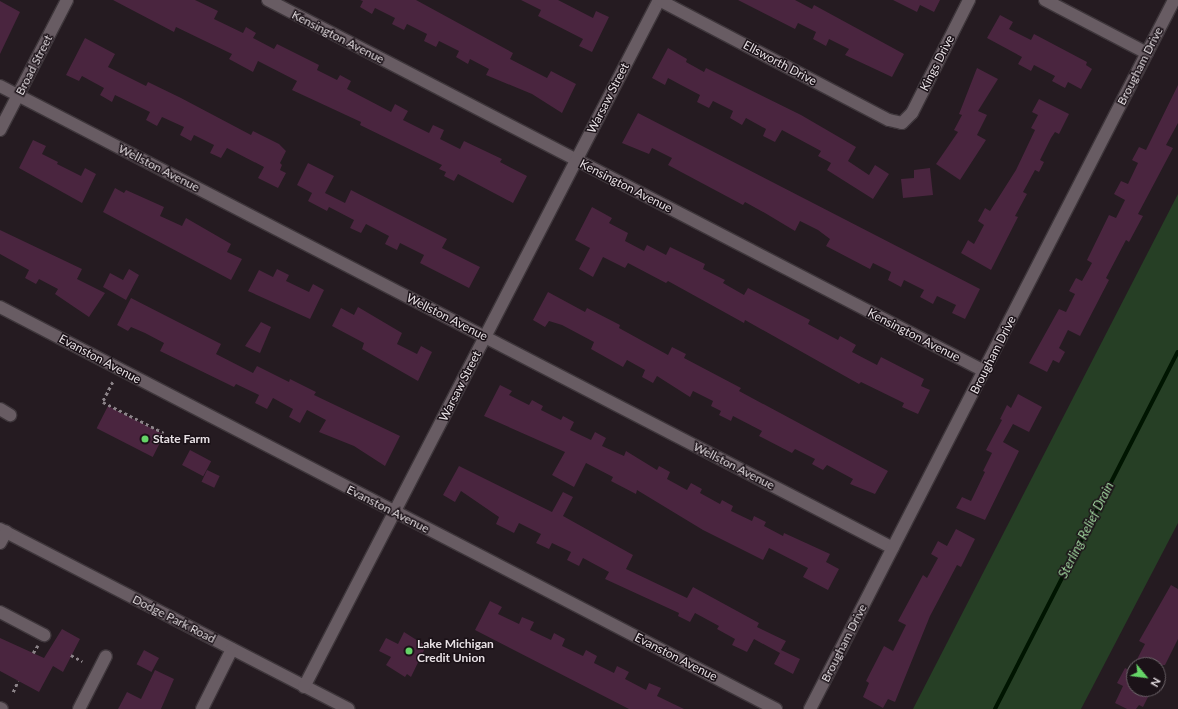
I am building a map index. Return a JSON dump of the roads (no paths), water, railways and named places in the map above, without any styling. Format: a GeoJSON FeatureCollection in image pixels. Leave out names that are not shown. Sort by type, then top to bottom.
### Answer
{"type":"FeatureCollection","features":[{"type":"Feature","properties":{"kind":"street","name":"Broad Street"},"geometry":{"type":"LineString","coordinates":[[0,130],[67,0]]}},
{"type":"Feature","properties":{"kind":"street","name":"Kensington Avenue"},"geometry":{"type":"LineString","coordinates":[[268,0],[984,371]]}},
{"type":"Feature","properties":{"kind":"street","name":"Warsaw Street"},"geometry":{"type":"LineString","coordinates":[[304,687],[659,0]]}},
{"type":"Feature","properties":{"kind":"street","name":"Ellsworth Drive"},"geometry":{"type":"LineString","coordinates":[[659,0],[889,120],[902,123]]}},
{"type":"Feature","properties":{"kind":"street","name":"Kings Drive"},"geometry":{"type":"LineString","coordinates":[[902,123],[912,113],[969,0]]}},
{"type":"Feature","properties":{"kind":"street"},"geometry":{"type":"LineString","coordinates":[[1045,0],[1147,53]]}},
{"type":"Feature","properties":{"kind":"street","name":"Brougham Drive"},"geometry":{"type":"LineString","coordinates":[[810,709],[1174,0]]}},
{"type":"Feature","properties":{"kind":"street","name":"Wellston Avenue"},"geometry":{"type":"LineString","coordinates":[[0,86],[893,548]]}},
{"type":"Feature","properties":{"kind":"street","name":"Evanston Avenue"},"geometry":{"type":"LineString","coordinates":[[0,307],[776,709]]}},
{"type":"Feature","properties":{"kind":"street"},"geometry":{"type":"LineString","coordinates":[[0,544],[3,531]]}},
{"type":"Feature","properties":{"kind":"street","name":"Dodge Park Road"},"geometry":{"type":"LineString","coordinates":[[3,531],[348,709]]}},
{"type":"Feature","properties":{"kind":"street"},"geometry":{"type":"LineString","coordinates":[[0,612],[44,635]]}},
{"type":"Feature","properties":{"kind":"street"},"geometry":{"type":"LineString","coordinates":[[202,709],[232,649]]}},
{"type":"Feature","properties":{"kind":"street"},"geometry":{"type":"LineString","coordinates":[[79,709],[106,656]]}},
{"type":"Feature","properties":{"kind":"waterway","name":"Sterling Relief Drain"},"geometry":{"type":"LineString","coordinates":[[995,709],[1178,352]]}},
{"type":"Feature","properties":{"kind":"place","name":"State Farm"},"geometry":{"type":"Point","coordinates":[145,439]}},
{"type":"Feature","properties":{"kind":"place","name":"Lake Michigan Credit Union"},"geometry":{"type":"Point","coordinates":[409,651]}}]}
